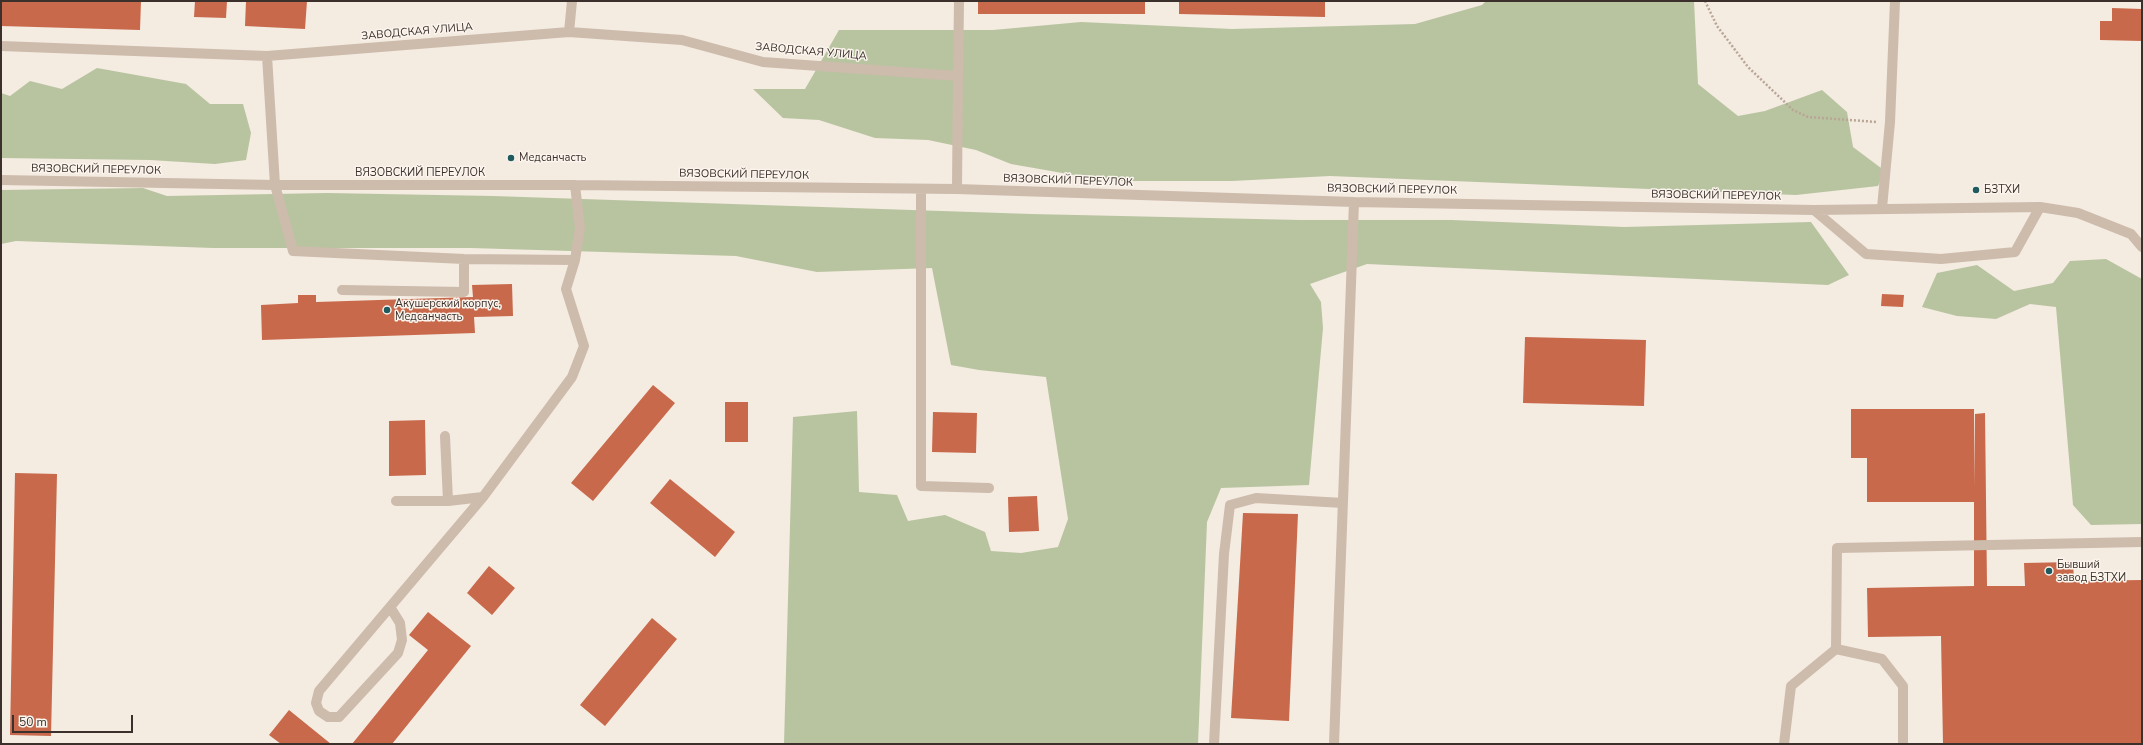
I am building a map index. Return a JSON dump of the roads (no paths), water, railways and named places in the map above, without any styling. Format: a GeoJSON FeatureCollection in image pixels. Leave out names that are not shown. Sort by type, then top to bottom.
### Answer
{"type":"FeatureCollection","features":[{"type":"Feature","properties":{"kind":"street"},"geometry":{"type":"LineString","coordinates":[[569,32],[572,1]]}},
{"type":"Feature","properties":{"kind":"street"},"geometry":{"type":"LineString","coordinates":[[957,189],[959,1]]}},
{"type":"Feature","properties":{"kind":"street"},"geometry":{"type":"LineString","coordinates":[[1882,208],[1890,122],[1895,1]]}},
{"type":"Feature","properties":{"kind":"street","name":"ЗАВОДСКАЯ УЛИЦА"},"geometry":{"type":"LineString","coordinates":[[1,46],[267,56],[569,32],[682,40],[763,62],[958,76]]}},
{"type":"Feature","properties":{"kind":"street"},"geometry":{"type":"LineString","coordinates":[[267,56],[275,185],[293,251],[464,259],[575,260]]}},
{"type":"Feature","properties":{"kind":"street","name":"ВЯЗОВСКИЙ ПЕРЕУЛОК"},"geometry":{"type":"LineString","coordinates":[[1,180],[275,185],[575,185],[957,189],[1354,202],[1814,210],[2040,207],[2078,213],[2131,234],[2142,247]]}},
{"type":"Feature","properties":{"kind":"street"},"geometry":{"type":"LineString","coordinates":[[390,607],[400,623],[402,640],[398,653],[339,717],[328,717],[319,711],[316,703],[319,691],[390,607],[483,497],[572,376],[584,346],[566,289],[575,260],[580,228],[575,185]]}},
{"type":"Feature","properties":{"kind":"street"},"geometry":{"type":"LineString","coordinates":[[921,189],[921,486],[989,488]]}},
{"type":"Feature","properties":{"kind":"street"},"geometry":{"type":"LineString","coordinates":[[1334,744],[1354,202]]}},
{"type":"Feature","properties":{"kind":"street"},"geometry":{"type":"LineString","coordinates":[[1814,210],[1866,254],[1941,259],[2014,252],[2040,207]]}},
{"type":"Feature","properties":{"kind":"street"},"geometry":{"type":"LineString","coordinates":[[342,290],[464,292],[464,259]]}},
{"type":"Feature","properties":{"kind":"street"},"geometry":{"type":"LineString","coordinates":[[445,436],[448,501]]}},
{"type":"Feature","properties":{"kind":"street"},"geometry":{"type":"LineString","coordinates":[[396,501],[448,501],[483,497]]}},
{"type":"Feature","properties":{"kind":"street"},"geometry":{"type":"LineString","coordinates":[[1214,744],[1224,554],[1230,505],[1256,498],[1342,503]]}},
{"type":"Feature","properties":{"kind":"street"},"geometry":{"type":"LineString","coordinates":[[1836,649],[1837,548],[2142,542]]}},
{"type":"Feature","properties":{"kind":"street"},"geometry":{"type":"LineString","coordinates":[[1784,744],[1791,686],[1836,649]]}},
{"type":"Feature","properties":{"kind":"street"},"geometry":{"type":"LineString","coordinates":[[1836,649],[1882,659],[1903,686],[1904,744]]}},
{"type":"Feature","properties":{"kind":"place","name":"Медсанчасть"},"geometry":{"type":"Point","coordinates":[511,158]}},
{"type":"Feature","properties":{"kind":"place","name":"БЗТХИ"},"geometry":{"type":"Point","coordinates":[1976,190]}},
{"type":"Feature","properties":{"kind":"place","name":"Акушерский корпус, Медсанчасть"},"geometry":{"type":"Point","coordinates":[387,310]}},
{"type":"Feature","properties":{"kind":"place","name":"Бывший завод БЗТХИ"},"geometry":{"type":"Point","coordinates":[2049,571]}}]}
